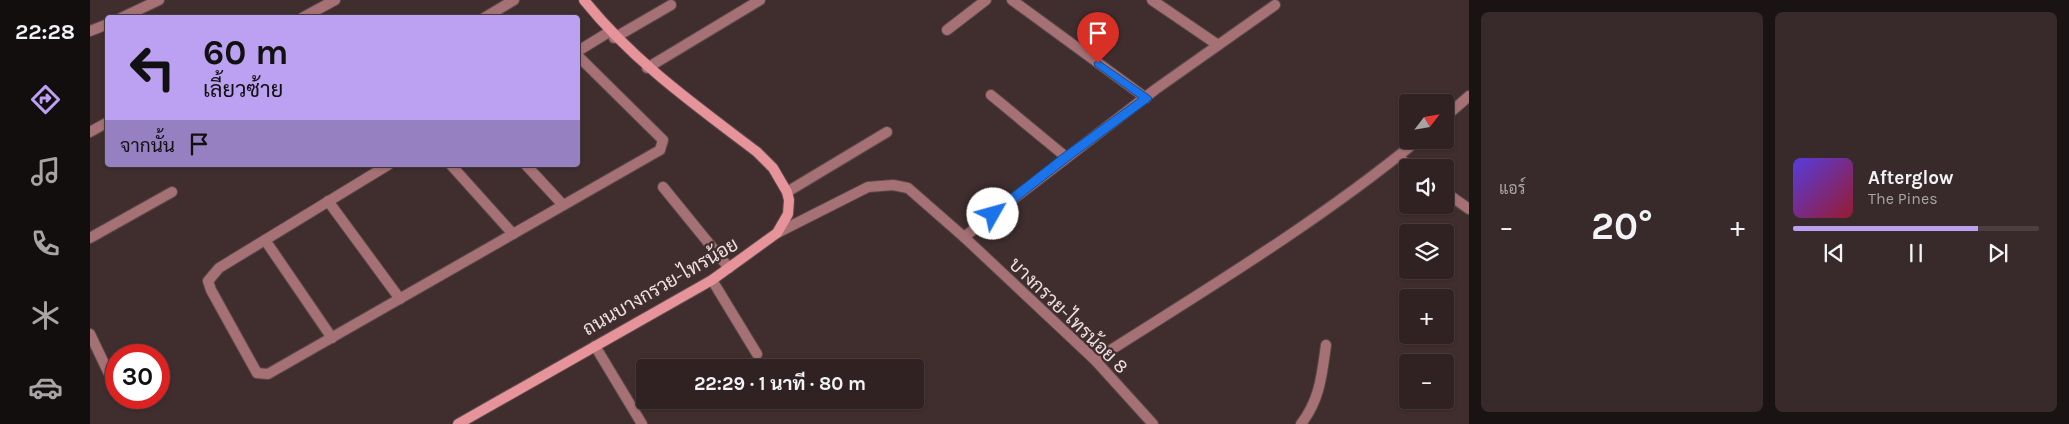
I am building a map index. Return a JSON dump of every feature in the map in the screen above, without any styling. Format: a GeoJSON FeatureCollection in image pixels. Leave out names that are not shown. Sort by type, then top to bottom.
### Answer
{"type":"FeatureCollection","features":[{"type":"Feature","properties":{"kind":"main road"},"geometry":{"type":"LineString","coordinates":[[584,0],[611,35],[647,68],[757,152],[773,168],[787,192]]}},
{"type":"Feature","properties":{"kind":"main road","name":"ถนนบางกรวย-ไทรน้อย"},"geometry":{"type":"LineString","coordinates":[[458,424],[712,280],[778,233],[788,214],[789,200],[787,192]]}},
{"type":"Feature","properties":{"kind":"street"},"geometry":{"type":"LineString","coordinates":[[127,15],[158,0]]}},
{"type":"Feature","properties":{"kind":"street"},"geometry":{"type":"LineString","coordinates":[[308,15],[335,0]]}},
{"type":"Feature","properties":{"kind":"street"},"geometry":{"type":"LineString","coordinates":[[489,15],[514,0]]}},
{"type":"Feature","properties":{"kind":"street"},"geometry":{"type":"LineString","coordinates":[[647,68],[760,0]]}},
{"type":"Feature","properties":{"kind":"street"},"geometry":{"type":"LineString","coordinates":[[947,30],[986,0]]}},
{"type":"Feature","properties":{"kind":"street"},"geometry":{"type":"LineString","coordinates":[[1012,0],[1146,98]]}},
{"type":"Feature","properties":{"kind":"street"},"geometry":{"type":"LineString","coordinates":[[1152,0],[1218,44]]}},
{"type":"Feature","properties":{"kind":"street"},"geometry":{"type":"LineString","coordinates":[[580,50],[671,5]]}},
{"type":"Feature","properties":{"kind":"street"},"geometry":{"type":"LineString","coordinates":[[964,237],[1066,157],[1218,44],[1275,5]]}},
{"type":"Feature","properties":{"kind":"street"},"geometry":{"type":"LineString","coordinates":[[90,32],[105,25]]}},
{"type":"Feature","properties":{"kind":"street"},"geometry":{"type":"LineString","coordinates":[[385,167],[219,268],[208,280],[211,290],[258,373],[268,374],[660,150],[663,140],[580,58]]}},
{"type":"Feature","properties":{"kind":"street"},"geometry":{"type":"LineString","coordinates":[[992,95],[1066,157]]}},
{"type":"Feature","properties":{"kind":"street"},"geometry":{"type":"LineString","coordinates":[[1454,109],[1469,96]]}},
{"type":"Feature","properties":{"kind":"street"},"geometry":{"type":"LineString","coordinates":[[90,132],[105,124]]}},
{"type":"Feature","properties":{"kind":"street"},"geometry":{"type":"LineString","coordinates":[[787,192],[887,132]]}},
{"type":"Feature","properties":{"kind":"street"},"geometry":{"type":"LineString","coordinates":[[1095,360],[1314,220],[1407,149]]}},
{"type":"Feature","properties":{"kind":"street"},"geometry":{"type":"LineString","coordinates":[[453,167],[513,234]]}},
{"type":"Feature","properties":{"kind":"street"},"geometry":{"type":"LineString","coordinates":[[528,167],[563,205]]}},
{"type":"Feature","properties":{"kind":"street","name":"บางกรวย-ไทรน้อย 8"},"geometry":{"type":"LineString","coordinates":[[778,233],[840,199],[868,187],[893,185],[908,188],[964,237],[1095,360],[1153,424]]}},
{"type":"Feature","properties":{"kind":"street"},"geometry":{"type":"LineString","coordinates":[[663,187],[729,268]]}},
{"type":"Feature","properties":{"kind":"street"},"geometry":{"type":"LineString","coordinates":[[90,238],[172,192]]}},
{"type":"Feature","properties":{"kind":"street"},"geometry":{"type":"LineString","coordinates":[[1454,198],[1469,209]]}},
{"type":"Feature","properties":{"kind":"street"},"geometry":{"type":"LineString","coordinates":[[328,201],[400,299]]}},
{"type":"Feature","properties":{"kind":"street"},"geometry":{"type":"LineString","coordinates":[[265,240],[332,338]]}},
{"type":"Feature","properties":{"kind":"street"},"geometry":{"type":"LineString","coordinates":[[712,280],[757,354]]}},
{"type":"Feature","properties":{"kind":"street"},"geometry":{"type":"LineString","coordinates":[[90,334],[105,365]]}},
{"type":"Feature","properties":{"kind":"street"},"geometry":{"type":"LineString","coordinates":[[1301,424],[1311,411],[1316,398],[1326,345]]}},
{"type":"Feature","properties":{"kind":"street"},"geometry":{"type":"LineString","coordinates":[[594,346],[642,424]]}},
{"type":"Feature","properties":{"kind":"route"},"geometry":{"type":"LineString","coordinates":[[993,214],[1146,98],[1098,63]]}}]}
